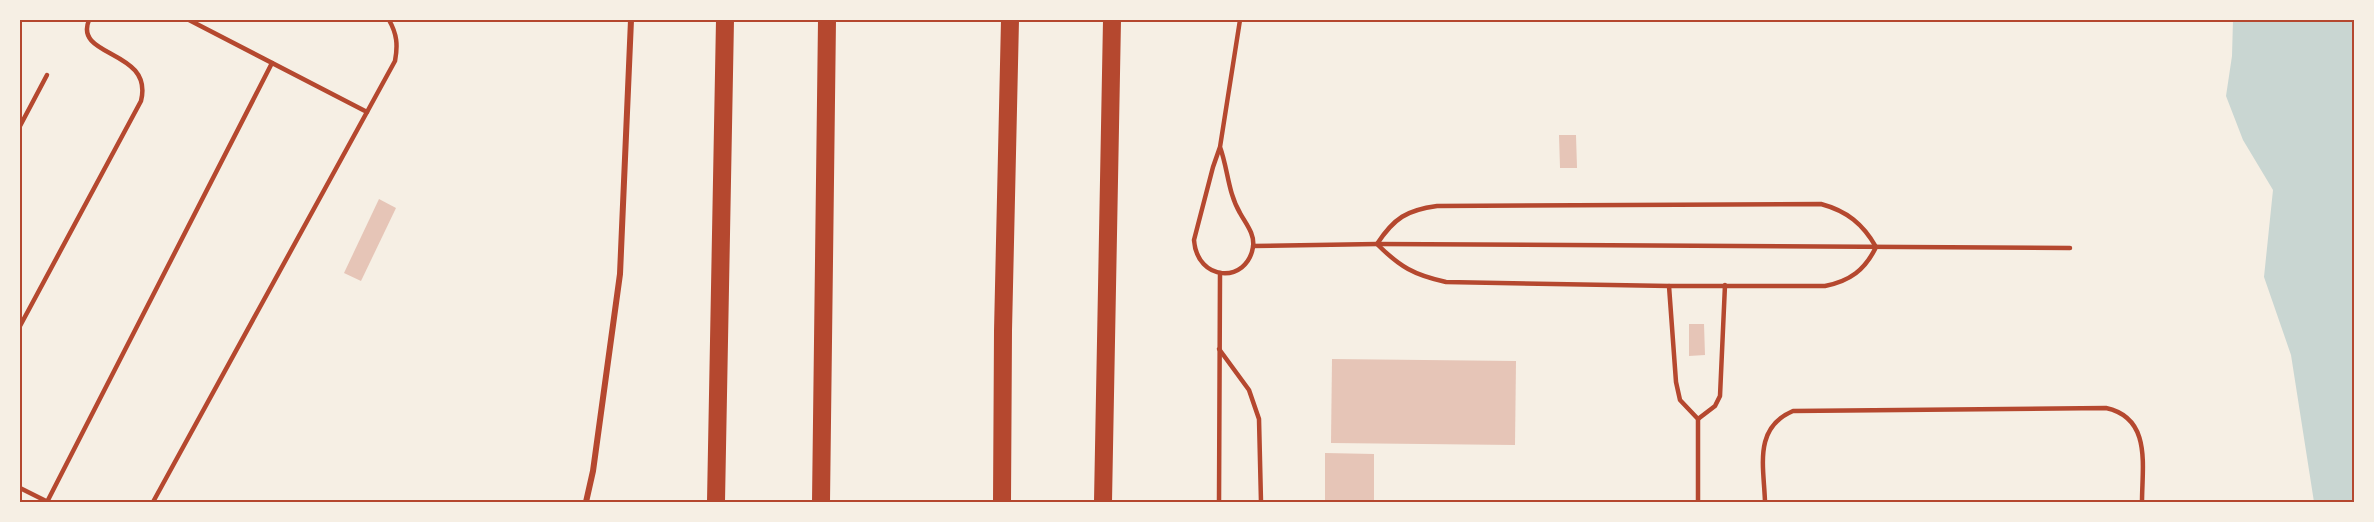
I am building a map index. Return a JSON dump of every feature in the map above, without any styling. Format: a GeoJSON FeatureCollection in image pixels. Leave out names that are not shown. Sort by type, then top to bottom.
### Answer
{"type":"FeatureCollection","features":[{"type":"Feature","properties":{"kind":"highway"},"geometry":{"type":"LineString","coordinates":[[716,502],[725,20]]}},
{"type":"Feature","properties":{"kind":"highway"},"geometry":{"type":"LineString","coordinates":[[821,502],[827,20]]}},
{"type":"Feature","properties":{"kind":"highway"},"geometry":{"type":"LineString","coordinates":[[1002,502],[1003,331],[1010,20]]}},
{"type":"Feature","properties":{"kind":"highway"},"geometry":{"type":"LineString","coordinates":[[1103,502],[1112,20]]}},
{"type":"Feature","properties":{"kind":"street"},"geometry":{"type":"LineString","coordinates":[[586,502],[593,471],[620,274],[631,20]]}},
{"type":"Feature","properties":{"kind":"lane"},"geometry":{"type":"LineString","coordinates":[[20,326],[141,101],[143,92],[143,83],[134,68],[90,40],[86,28],[88,20]]}},
{"type":"Feature","properties":{"kind":"lane"},"geometry":{"type":"LineString","coordinates":[[189,20],[367,112]]}},
{"type":"Feature","properties":{"kind":"lane"},"geometry":{"type":"LineString","coordinates":[[153,502],[395,62],[398,46],[395,31],[389,20]]}},
{"type":"Feature","properties":{"kind":"lane"},"geometry":{"type":"LineString","coordinates":[[1220,147],[1228,170],[1233,198],[1252,236],[1253,246],[1249,258],[1241,267],[1231,272],[1220,273],[1209,270],[1200,262],[1195,252],[1194,240],[1220,147],[1240,20]]}},
{"type":"Feature","properties":{"kind":"lane"},"geometry":{"type":"LineString","coordinates":[[20,488],[47,502],[272,63]]}},
{"type":"Feature","properties":{"kind":"lane"},"geometry":{"type":"LineString","coordinates":[[20,126],[47,75]]}},
{"type":"Feature","properties":{"kind":"lane"},"geometry":{"type":"LineString","coordinates":[[1377,243],[1387,228],[1402,216],[1419,208],[1437,206],[1821,204],[1835,208],[1859,223],[1876,247]]}},
{"type":"Feature","properties":{"kind":"lane"},"geometry":{"type":"LineString","coordinates":[[1253,246],[1377,243],[2070,248]]}},
{"type":"Feature","properties":{"kind":"lane"},"geometry":{"type":"LineString","coordinates":[[1377,243],[1396,263],[1420,277],[1446,282],[1669,286],[1824,286],[1841,283],[1857,274],[1869,262],[1876,247]]}},
{"type":"Feature","properties":{"kind":"lane"},"geometry":{"type":"LineString","coordinates":[[1219,502],[1220,273]]}},
{"type":"Feature","properties":{"kind":"lane"},"geometry":{"type":"LineString","coordinates":[[1698,419],[1715,406],[1720,396],[1725,285]]}},
{"type":"Feature","properties":{"kind":"lane"},"geometry":{"type":"LineString","coordinates":[[1669,286],[1676,382],[1680,400],[1698,419],[1698,502]]}},
{"type":"Feature","properties":{"kind":"lane"},"geometry":{"type":"LineString","coordinates":[[1219,348],[1249,390],[1259,419],[1261,502]]}},
{"type":"Feature","properties":{"kind":"lane"},"geometry":{"type":"LineString","coordinates":[[1765,502],[1765,436],[1780,416],[1793,411],[2106,408],[2118,410],[2127,416],[2139,434],[2142,502]]}},
{"type":"Feature","properties":{"kind":"shaded area"},"geometry":{"type":"Polygon","coordinates":[[[2233,20],[2354,20],[2354,502],[2314,502],[2291,355],[2264,277],[2273,190],[2243,140],[2226,96],[2232,56],[2233,20]]]}},
{"type":"Feature","properties":{"kind":"building"},"geometry":{"type":"Polygon","coordinates":[[[1559,135],[1576,135],[1577,168],[1560,168],[1559,135]]]}},
{"type":"Feature","properties":{"kind":"building"},"geometry":{"type":"Polygon","coordinates":[[[379,199],[396,208],[361,281],[344,273],[379,199]]]}},
{"type":"Feature","properties":{"kind":"building"},"geometry":{"type":"Polygon","coordinates":[[[1689,324],[1704,324],[1705,355],[1689,356],[1689,324]]]}},
{"type":"Feature","properties":{"kind":"building"},"geometry":{"type":"Polygon","coordinates":[[[1332,359],[1516,361],[1515,445],[1331,443],[1332,359]]]}},
{"type":"Feature","properties":{"kind":"building"},"geometry":{"type":"Polygon","coordinates":[[[1325,453],[1374,454],[1374,502],[1325,502],[1325,453]]]}}]}
